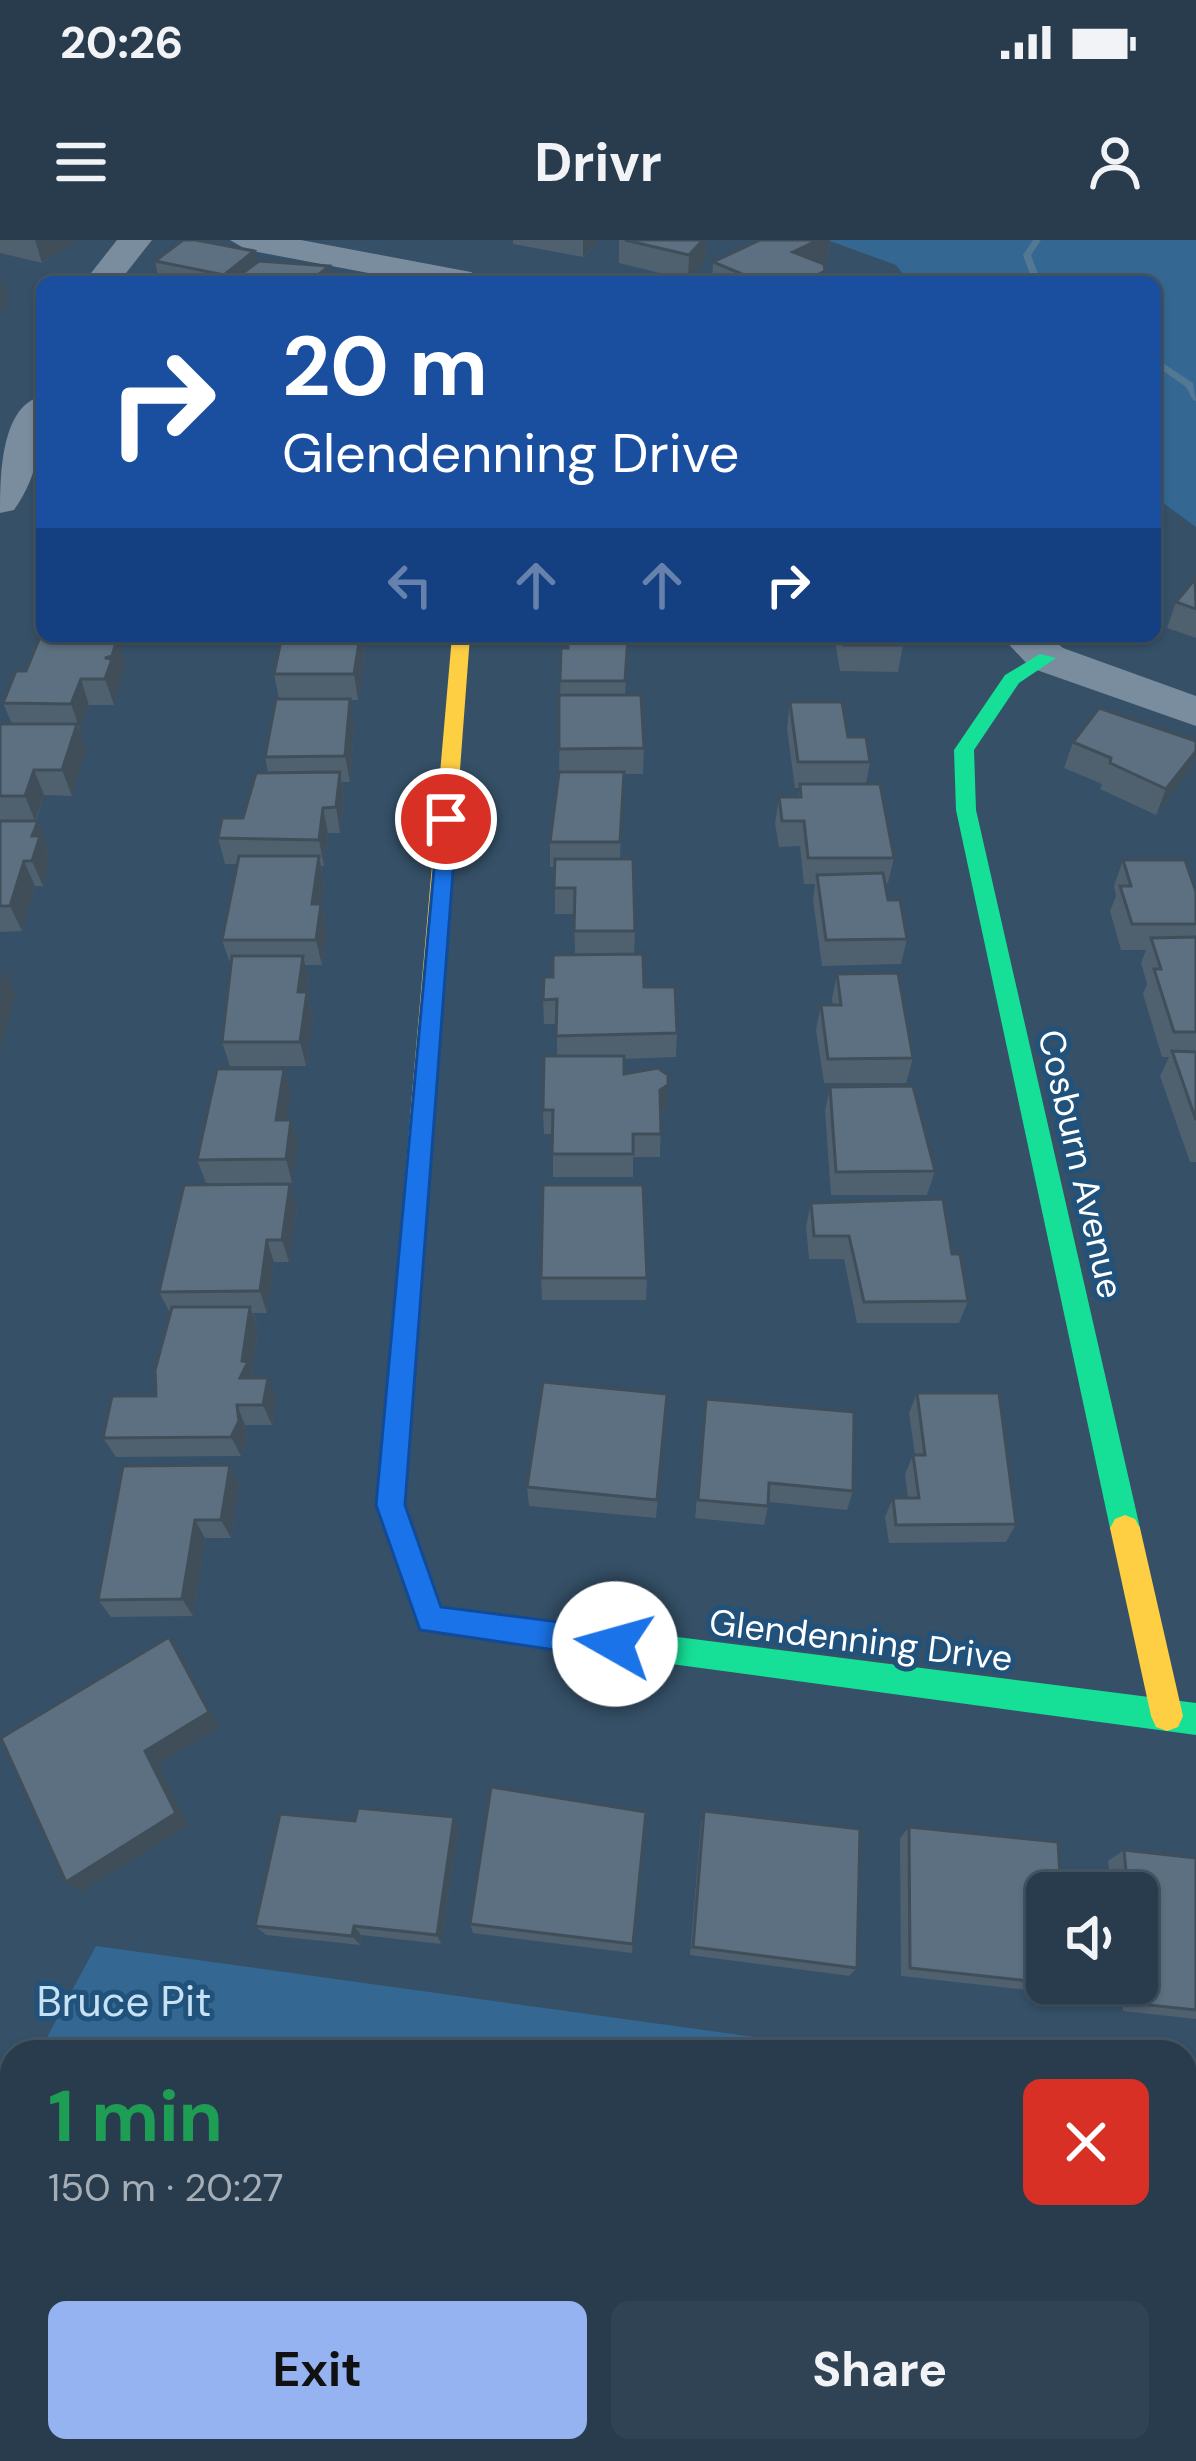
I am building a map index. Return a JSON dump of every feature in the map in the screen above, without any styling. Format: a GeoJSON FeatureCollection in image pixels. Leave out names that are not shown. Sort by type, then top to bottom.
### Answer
{"type":"FeatureCollection","features":[{"type":"Feature","properties":{"kind":"street"},"geometry":{"type":"LineString","coordinates":[[106,276],[134,240]]}},
{"type":"Feature","properties":{"kind":"street"},"geometry":{"type":"LineString","coordinates":[[247,240],[439,276]]}},
{"type":"Feature","properties":{"kind":"street"},"geometry":{"type":"LineString","coordinates":[[0,501],[36,420]]}},
{"type":"Feature","properties":{"kind":"street","name":"Glendenning Drive"},"geometry":{"type":"LineString","coordinates":[[461,642],[391,1505],[431,1620],[1196,1719]]}},
{"type":"Feature","properties":{"kind":"street"},"geometry":{"type":"LineString","coordinates":[[1035,647],[1196,712]]}},
{"type":"Feature","properties":{"kind":"street","name":"Cosburn Avenue"},"geometry":{"type":"LineString","coordinates":[[1035,647],[964,750],[966,810],[1166,1716]]}},
{"type":"Feature","properties":{"kind":"green space"},"geometry":{"type":"Polygon","coordinates":[[[827,240],[1196,240],[1196,527],[1161,501],[1161,276],[904,276],[896,265],[827,240]]]}},
{"type":"Feature","properties":{"kind":"green space","name":"Bruce Pit"},"geometry":{"type":"Polygon","coordinates":[[[96,1946],[776,2040],[45,2040],[96,1946]]]}},
{"type":"Feature","properties":{"kind":"building"},"geometry":{"type":"Polygon","coordinates":[[[183,240],[254,251],[224,275],[155,261],[183,240]]]}},
{"type":"Feature","properties":{"kind":"building"},"geometry":{"type":"Polygon","coordinates":[[[625,240],[703,240],[689,255],[625,240]]]}},
{"type":"Feature","properties":{"kind":"building"},"geometry":{"type":"Polygon","coordinates":[[[760,240],[818,240],[793,252],[824,264],[825,271],[815,276],[747,276],[713,262],[760,240]]]}},
{"type":"Feature","properties":{"kind":"building"},"geometry":{"type":"Polygon","coordinates":[[[259,261],[329,266],[317,276],[239,276],[259,261]]]}},
{"type":"Feature","properties":{"kind":"building"},"geometry":{"type":"Polygon","coordinates":[[[1195,579],[1196,609],[1176,602],[1195,579]]]}},
{"type":"Feature","properties":{"kind":"building"},"geometry":{"type":"Polygon","coordinates":[[[38,642],[116,642],[112,656],[105,658],[112,659],[105,679],[81,679],[71,704],[3,703],[16,671],[26,671],[38,642]]]}},
{"type":"Feature","properties":{"kind":"building"},"geometry":{"type":"Polygon","coordinates":[[[281,642],[359,642],[354,674],[274,674],[281,642]]]}},
{"type":"Feature","properties":{"kind":"building"},"geometry":{"type":"Polygon","coordinates":[[[568,642],[628,642],[625,681],[560,681],[561,648],[568,648],[568,642]]]}},
{"type":"Feature","properties":{"kind":"building"},"geometry":{"type":"Polygon","coordinates":[[[844,642],[903,645],[844,645],[844,642]]]}},
{"type":"Feature","properties":{"kind":"building"},"geometry":{"type":"Polygon","coordinates":[[[559,695],[641,695],[644,748],[559,749],[559,695]]]}},
{"type":"Feature","properties":{"kind":"building"},"geometry":{"type":"Polygon","coordinates":[[[276,699],[350,699],[345,756],[265,757],[276,699]]]}},
{"type":"Feature","properties":{"kind":"building"},"geometry":{"type":"Polygon","coordinates":[[[790,702],[842,702],[848,737],[866,737],[870,762],[798,762],[790,702]]]}},
{"type":"Feature","properties":{"kind":"building"},"geometry":{"type":"Polygon","coordinates":[[[1099,708],[1196,741],[1196,751],[1166,789],[1073,742],[1099,708]]]}},
{"type":"Feature","properties":{"kind":"building"},"geometry":{"type":"Polygon","coordinates":[[[0,724],[77,724],[62,770],[34,770],[25,796],[0,796],[0,724]]]}},
{"type":"Feature","properties":{"kind":"building"},"geometry":{"type":"Polygon","coordinates":[[[340,772],[336,807],[323,808],[319,840],[218,838],[222,818],[243,818],[256,773],[340,772]]]}},
{"type":"Feature","properties":{"kind":"building"},"geometry":{"type":"Polygon","coordinates":[[[559,772],[624,772],[620,842],[550,842],[559,772]]]}},
{"type":"Feature","properties":{"kind":"building"},"geometry":{"type":"Polygon","coordinates":[[[800,784],[880,784],[894,858],[808,858],[804,821],[782,821],[779,797],[801,797],[800,784]]]}},
{"type":"Feature","properties":{"kind":"building"},"geometry":{"type":"Polygon","coordinates":[[[0,821],[38,821],[32,836],[40,836],[32,861],[24,861],[10,906],[0,906],[0,821]]]}},
{"type":"Feature","properties":{"kind":"building"},"geometry":{"type":"Polygon","coordinates":[[[239,856],[319,856],[312,904],[321,904],[316,940],[222,940],[239,856]]]}},
{"type":"Feature","properties":{"kind":"building"},"geometry":{"type":"Polygon","coordinates":[[[555,859],[633,859],[635,931],[574,931],[575,888],[554,888],[555,859]]]}},
{"type":"Feature","properties":{"kind":"building"},"geometry":{"type":"Polygon","coordinates":[[[1123,860],[1185,860],[1196,892],[1196,924],[1132,924],[1120,886],[1131,886],[1123,860]]]}},
{"type":"Feature","properties":{"kind":"building"},"geometry":{"type":"Polygon","coordinates":[[[883,873],[888,900],[900,900],[907,939],[826,940],[817,875],[883,873]]]}},
{"type":"Feature","properties":{"kind":"building"},"geometry":{"type":"Polygon","coordinates":[[[1196,937],[1196,1032],[1174,1032],[1154,969],[1161,969],[1151,938],[1196,937]]]}},
{"type":"Feature","properties":{"kind":"building"},"geometry":{"type":"Polygon","coordinates":[[[643,954],[644,987],[675,987],[677,1033],[556,1036],[557,999],[543,1000],[544,977],[553,977],[553,955],[643,954]]]}},
{"type":"Feature","properties":{"kind":"building"},"geometry":{"type":"Polygon","coordinates":[[[232,956],[303,956],[298,992],[307,992],[300,1042],[222,1042],[232,956]]]}},
{"type":"Feature","properties":{"kind":"building"},"geometry":{"type":"Polygon","coordinates":[[[898,973],[913,1058],[828,1059],[821,1005],[841,1005],[837,974],[898,973]]]}},
{"type":"Feature","properties":{"kind":"building"},"geometry":{"type":"Polygon","coordinates":[[[1172,1051],[1196,1052],[1196,1120],[1172,1051]]]}},
{"type":"Feature","properties":{"kind":"building"},"geometry":{"type":"Polygon","coordinates":[[[544,1056],[624,1056],[624,1074],[658,1068],[668,1075],[668,1085],[660,1090],[661,1134],[633,1134],[633,1154],[552,1154],[553,1110],[543,1110],[544,1056]]]}},
{"type":"Feature","properties":{"kind":"building"},"geometry":{"type":"Polygon","coordinates":[[[217,1069],[284,1069],[276,1120],[291,1120],[286,1159],[197,1160],[217,1069]]]}},
{"type":"Feature","properties":{"kind":"building"},"geometry":{"type":"Polygon","coordinates":[[[913,1086],[935,1171],[836,1172],[830,1087],[913,1086]]]}},
{"type":"Feature","properties":{"kind":"building"},"geometry":{"type":"Polygon","coordinates":[[[290,1184],[282,1240],[267,1240],[260,1291],[159,1292],[184,1185],[290,1184]]]}},
{"type":"Feature","properties":{"kind":"building"},"geometry":{"type":"Polygon","coordinates":[[[543,1185],[643,1185],[647,1278],[541,1278],[543,1185]]]}},
{"type":"Feature","properties":{"kind":"building"},"geometry":{"type":"Polygon","coordinates":[[[943,1199],[952,1254],[960,1254],[968,1301],[864,1302],[849,1236],[814,1236],[811,1203],[943,1199]]]}},
{"type":"Feature","properties":{"kind":"building"},"geometry":{"type":"Polygon","coordinates":[[[172,1307],[250,1307],[242,1361],[248,1362],[240,1378],[268,1378],[263,1405],[237,1405],[239,1421],[231,1437],[103,1438],[112,1396],[156,1396],[155,1370],[172,1307]]]}},
{"type":"Feature","properties":{"kind":"building"},"geometry":{"type":"Polygon","coordinates":[[[543,1382],[667,1394],[657,1500],[527,1487],[543,1382]]]}},
{"type":"Feature","properties":{"kind":"building"},"geometry":{"type":"Polygon","coordinates":[[[917,1393],[999,1393],[1016,1524],[896,1525],[893,1498],[919,1498],[913,1455],[925,1455],[917,1393]]]}},
{"type":"Feature","properties":{"kind":"building"},"geometry":{"type":"Polygon","coordinates":[[[706,1399],[854,1412],[853,1491],[769,1483],[768,1506],[698,1500],[706,1399]]]}},
{"type":"Feature","properties":{"kind":"building"},"geometry":{"type":"Polygon","coordinates":[[[230,1465],[221,1520],[195,1520],[182,1599],[98,1600],[123,1466],[230,1465]]]}},
{"type":"Feature","properties":{"kind":"building"},"geometry":{"type":"Polygon","coordinates":[[[169,1637],[209,1712],[145,1751],[176,1813],[66,1882],[1,1738],[169,1637]]]}},
{"type":"Feature","properties":{"kind":"building"},"geometry":{"type":"Polygon","coordinates":[[[491,1787],[646,1812],[633,1944],[470,1924],[491,1787]]]}},
{"type":"Feature","properties":{"kind":"building"},"geometry":{"type":"Polygon","coordinates":[[[358,1808],[454,1817],[437,1935],[354,1926],[352,1936],[255,1926],[280,1814],[355,1821],[358,1808]]]}},
{"type":"Feature","properties":{"kind":"building"},"geometry":{"type":"Polygon","coordinates":[[[704,1811],[860,1829],[857,1968],[693,1947],[704,1811]]]}},
{"type":"Feature","properties":{"kind":"building"},"geometry":{"type":"Polygon","coordinates":[[[909,1827],[1058,1842],[1060,1872],[1026,1872],[1026,1981],[910,1968],[909,1827]]]}},
{"type":"Feature","properties":{"kind":"building"},"geometry":{"type":"Polygon","coordinates":[[[1124,1850],[1196,1858],[1196,2010],[1139,2004],[1158,2004],[1158,1872],[1126,1872],[1124,1850]]]}},
{"type":"Feature","properties":{"kind":"waterway"},"geometry":{"type":"LineString","coordinates":[[1035,276],[1027,255],[1037,240]]}},
{"type":"Feature","properties":{"kind":"waterway"},"geometry":{"type":"LineString","coordinates":[[1161,365],[1190,385],[1196,398]]}},
{"type":"Feature","properties":{"kind":"traffic: fast"},"geometry":{"type":"LineString","coordinates":[[1047,658],[1012,679],[964,750],[966,810],[1125,1528]]}},
{"type":"Feature","properties":{"kind":"traffic: fast"},"geometry":{"type":"LineString","coordinates":[[422,1117],[391,1505],[431,1620],[1196,1719]]}},
{"type":"Feature","properties":{"kind":"traffic: slow"},"geometry":{"type":"LineString","coordinates":[[422,1117],[461,642]]}},
{"type":"Feature","properties":{"kind":"traffic: slow"},"geometry":{"type":"LineString","coordinates":[[1125,1528],[1167,1716]]}},
{"type":"Feature","properties":{"kind":"route"},"geometry":{"type":"LineString","coordinates":[[446,819],[391,1505],[431,1620],[615,1644]]}}]}
